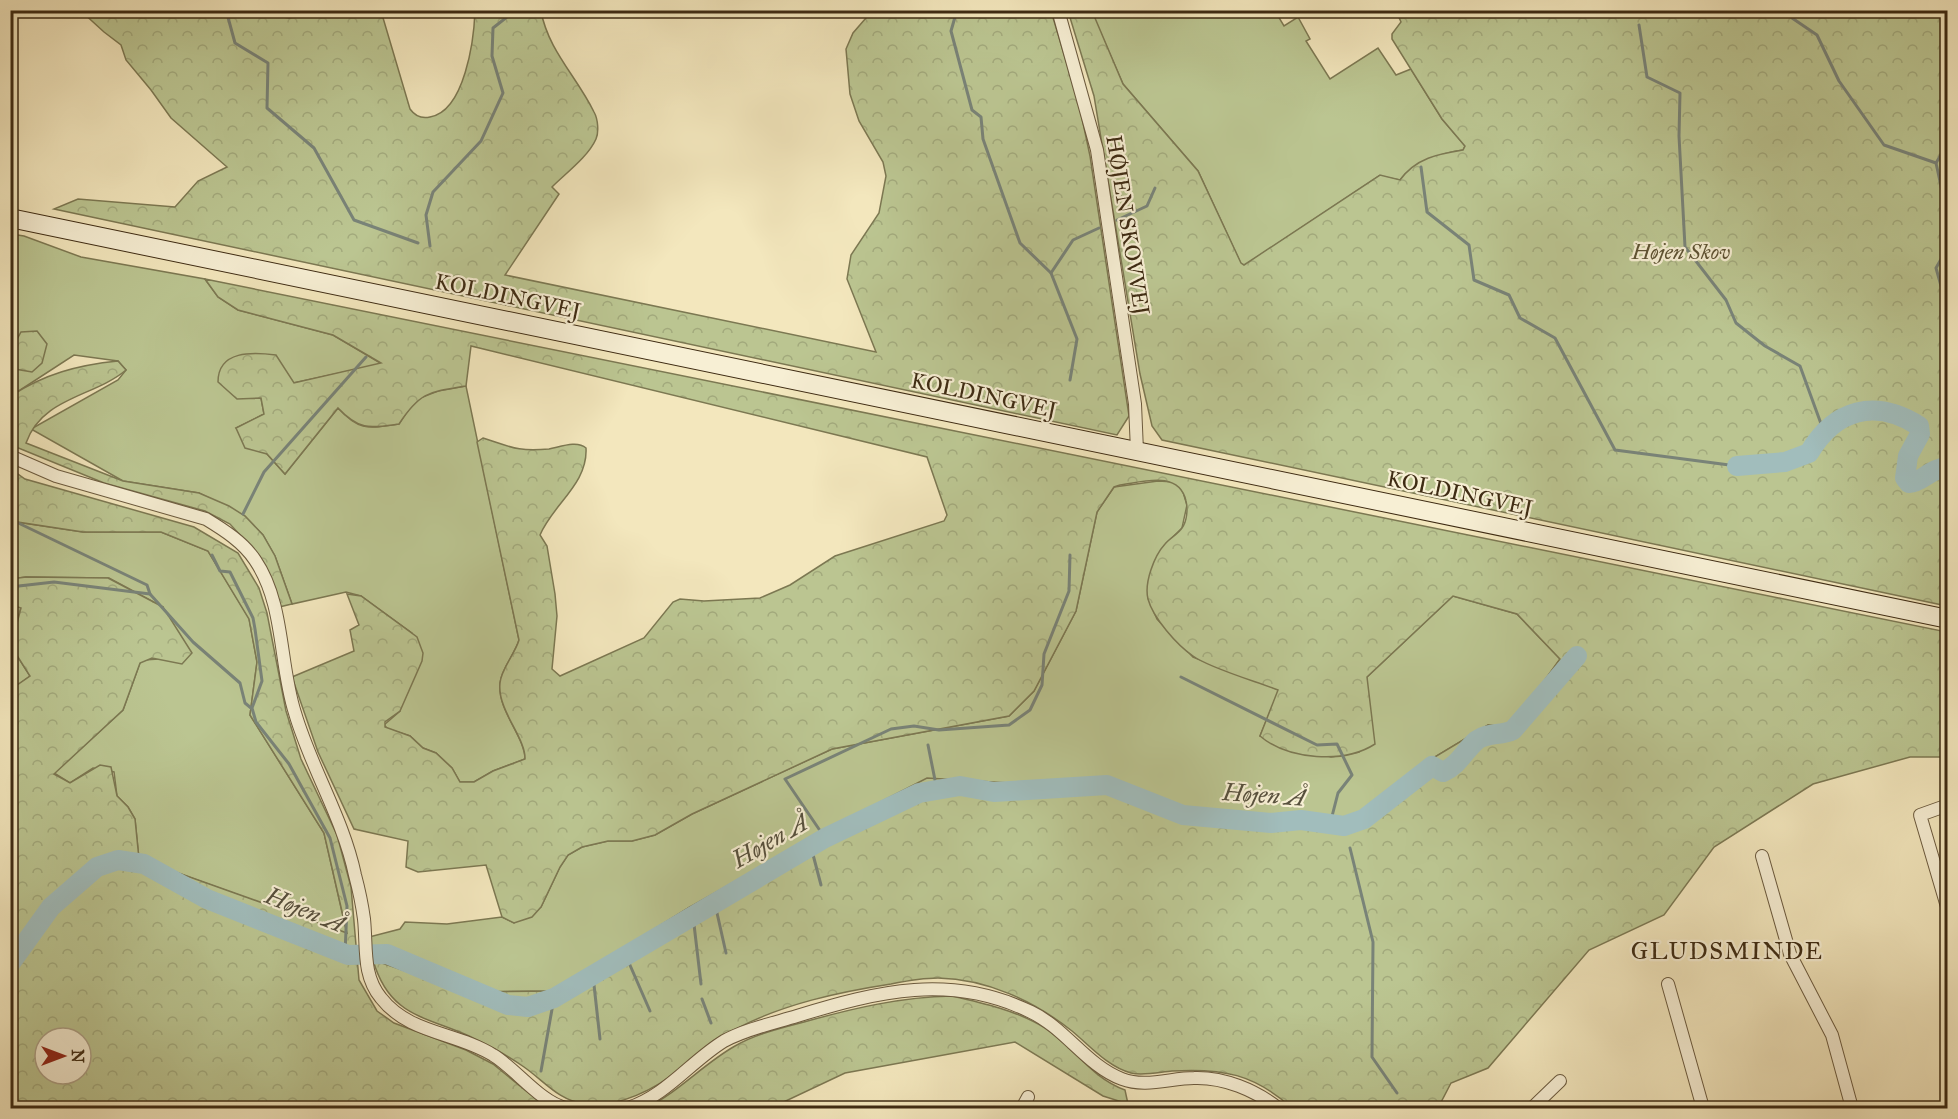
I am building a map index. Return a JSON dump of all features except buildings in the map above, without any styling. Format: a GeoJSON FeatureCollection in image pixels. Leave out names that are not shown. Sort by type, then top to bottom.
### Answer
{"type":"FeatureCollection","features":[{"type":"Feature","properties":{"kind":"main road","name":"KOLDINGVEJ"},"geometry":{"type":"LineString","coordinates":[[10,218],[1947,619]]}},
{"type":"Feature","properties":{"kind":"street","name":"HØJEN SKOVVEJ"},"geometry":{"type":"LineString","coordinates":[[1058,10],[1097,150],[1135,404],[1137,451]]}},
{"type":"Feature","properties":{"kind":"street"},"geometry":{"type":"LineString","coordinates":[[10,456],[56,476],[206,519],[226,531],[255,560],[273,602],[293,709],[354,866],[362,906],[367,964],[373,987],[390,1008],[420,1027],[492,1054],[533,1087],[566,1108]]}},
{"type":"Feature","properties":{"kind":"street"},"geometry":{"type":"LineString","coordinates":[[1947,805],[1920,815],[1947,910]]}},
{"type":"Feature","properties":{"kind":"street"},"geometry":{"type":"LineString","coordinates":[[1762,856],[1790,954],[1832,1035],[1852,1108]]}},
{"type":"Feature","properties":{"kind":"street"},"geometry":{"type":"LineString","coordinates":[[1668,984],[1703,1108]]}},
{"type":"Feature","properties":{"kind":"street"},"geometry":{"type":"LineString","coordinates":[[628,1108],[656,1096],[705,1053],[727,1040],[843,1002],[927,987],[983,994],[1031,1012],[1056,1027],[1108,1073],[1124,1080],[1141,1083],[1194,1078],[1209,1079],[1233,1084],[1254,1092],[1278,1108]]}},
{"type":"Feature","properties":{"kind":"street"},"geometry":{"type":"LineString","coordinates":[[1532,1108],[1560,1080]]}},
{"type":"Feature","properties":{"kind":"street"},"geometry":{"type":"LineString","coordinates":[[1022,1108],[1028,1097]]}},
{"type":"Feature","properties":{"kind":"green space"},"geometry":{"type":"Polygon","coordinates":[[[266,10],[270,15],[289,18],[328,11],[381,11],[410,109],[416,115],[424,118],[442,112],[452,102],[459,88],[470,55],[475,11],[541,11],[556,51],[595,115],[598,133],[588,152],[552,187],[559,194],[505,275],[876,352],[847,279],[851,255],[879,213],[886,176],[883,162],[859,121],[850,94],[846,49],[853,33],[872,11],[1051,11],[1079,104],[1090,156],[1129,416],[1117,435],[54,209],[78,199],[175,207],[198,181],[227,167],[171,118],[126,60],[121,45],[81,11],[266,10]]]}},
{"type":"Feature","properties":{"kind":"green space","name":"Højen Skov"},"geometry":{"type":"Polygon","coordinates":[[[1068,11],[1092,11],[1123,84],[1198,171],[1241,263],[1244,265],[1380,175],[1400,180],[1413,167],[1428,158],[1463,150],[1465,146],[1442,119],[1392,39],[1392,34],[1401,22],[1396,11],[1947,11],[1947,606],[1162,440],[1152,426],[1140,374],[1094,96],[1068,11]]]}},
{"type":"Feature","properties":{"kind":"green space"},"geometry":{"type":"Polygon","coordinates":[[[1091,11],[1275,11],[1284,26],[1298,17],[1310,39],[1306,41],[1330,79],[1378,48],[1396,75],[1411,69],[1442,119],[1465,146],[1463,150],[1446,153],[1420,163],[1400,180],[1379,176],[1245,265],[1241,264],[1198,171],[1123,84],[1091,11]]]}},
{"type":"Feature","properties":{"kind":"green space"},"geometry":{"type":"Polygon","coordinates":[[[11,234],[24,236],[81,257],[205,279],[218,297],[238,310],[333,335],[382,364],[293,383],[261,398],[264,414],[236,428],[267,454],[285,474],[338,408],[359,425],[380,427],[399,424],[415,400],[438,391],[466,386],[519,640],[503,672],[500,693],[521,742],[525,759],[493,771],[474,782],[460,782],[452,768],[436,753],[423,748],[410,736],[388,729],[384,725],[400,711],[412,633],[361,596],[346,592],[292,604],[275,556],[263,535],[245,516],[199,493],[123,481],[31,429],[118,380],[126,370],[118,361],[74,355],[11,396],[11,234]]]}},
{"type":"Feature","properties":{"kind":"green space"},"geometry":{"type":"Polygon","coordinates":[[[205,279],[1947,632],[1947,757],[1910,757],[1813,784],[1714,847],[1664,915],[1589,950],[1488,1068],[1451,1083],[1438,1108],[1292,1108],[1264,1087],[1222,1072],[1190,1070],[1131,1073],[1107,1061],[1072,1031],[1026,1001],[974,982],[938,978],[851,991],[792,1006],[754,1020],[719,1038],[671,1076],[649,1090],[611,1103],[576,1102],[552,1090],[524,1067],[497,1050],[410,1011],[388,993],[373,960],[467,992],[555,991],[690,907],[824,831],[927,778],[1028,784],[1110,778],[1185,810],[1352,818],[1428,761],[1488,725],[1505,727],[1516,720],[1560,659],[1517,614],[1453,596],[1367,677],[1375,744],[1348,755],[1332,757],[1285,750],[1260,736],[1278,690],[1200,661],[1166,630],[1148,599],[1147,585],[1154,562],[1165,544],[1184,525],[1187,504],[1182,491],[1176,485],[1159,480],[1120,485],[1114,487],[1097,512],[1076,611],[1034,691],[1009,716],[832,749],[692,814],[655,835],[632,841],[608,841],[582,847],[568,855],[541,907],[532,917],[514,923],[502,917],[486,865],[418,872],[406,867],[408,841],[354,829],[318,752],[292,677],[354,651],[350,630],[359,625],[347,594],[361,596],[417,637],[423,653],[422,661],[400,711],[385,722],[385,727],[410,736],[423,748],[436,753],[452,768],[460,782],[474,782],[493,771],[525,759],[521,742],[500,693],[503,672],[519,640],[477,442],[483,438],[530,450],[573,444],[586,448],[585,461],[576,483],[540,535],[547,546],[557,616],[552,669],[560,676],[644,638],[673,602],[680,599],[704,601],[760,598],[790,585],[835,556],[944,521],[947,515],[927,457],[471,346],[466,386],[427,395],[413,405],[399,424],[366,426],[353,421],[338,408],[285,474],[267,454],[245,448],[236,428],[264,414],[261,398],[237,399],[218,382],[224,364],[238,355],[257,353],[276,355],[294,383],[381,363],[333,335],[238,310],[218,297],[205,279]]]}},
{"type":"Feature","properties":{"kind":"green space"},"geometry":{"type":"Polygon","coordinates":[[[37,331],[47,344],[42,363],[32,372],[15,369],[15,343],[21,332],[37,331]]]}},
{"type":"Feature","properties":{"kind":"green space"},"geometry":{"type":"Polygon","coordinates":[[[118,361],[126,370],[113,379],[56,407],[34,428],[26,443],[123,481],[199,493],[229,506],[245,516],[263,535],[275,556],[292,604],[279,607],[260,557],[230,524],[205,511],[104,483],[11,445],[11,396],[49,376],[89,365],[118,361]]]}},
{"type":"Feature","properties":{"kind":"green space"},"geometry":{"type":"Polygon","coordinates":[[[11,469],[25,479],[194,527],[238,553],[259,588],[267,613],[286,711],[301,759],[337,835],[351,887],[359,980],[377,1011],[394,1023],[466,1050],[493,1064],[547,1108],[11,1108],[10,690],[30,676],[11,646],[21,608],[11,605],[11,579],[26,577],[108,578],[163,607],[192,653],[182,664],[152,658],[140,663],[123,710],[54,774],[70,783],[100,765],[111,767],[117,796],[128,807],[135,819],[139,859],[347,933],[324,833],[250,715],[257,662],[249,619],[208,551],[161,532],[83,532],[11,521],[11,469]]]}},
{"type":"Feature","properties":{"kind":"green space"},"geometry":{"type":"Polygon","coordinates":[[[1158,481],[1175,482],[1182,489],[1187,505],[1182,528],[1164,546],[1148,585],[1148,598],[1157,619],[1193,657],[1279,690],[1260,736],[1331,757],[1359,752],[1367,677],[1453,596],[1517,614],[1560,659],[1516,720],[1505,727],[1488,725],[1428,761],[1352,818],[1185,810],[1110,778],[1028,784],[690,907],[555,991],[467,992],[373,960],[369,937],[400,929],[405,922],[447,924],[502,917],[514,923],[541,907],[568,855],[582,847],[608,841],[632,841],[655,835],[692,814],[832,749],[1009,716],[1034,691],[1076,611],[1097,512],[1114,487],[1158,481]]]}},
{"type":"Feature","properties":{"kind":"green space"},"geometry":{"type":"Polygon","coordinates":[[[10,521],[83,532],[161,532],[208,551],[249,618],[257,662],[250,715],[324,833],[347,934],[139,859],[135,819],[128,807],[117,796],[114,772],[93,768],[70,783],[54,773],[123,710],[140,663],[144,660],[158,659],[163,607],[109,578],[26,577],[11,579],[10,521]]]}},
{"type":"Feature","properties":{"kind":"green space"},"geometry":{"type":"Polygon","coordinates":[[[10,605],[21,607],[11,646],[30,676],[11,690],[10,605]]]}},
{"type":"Feature","properties":{"kind":"green space"},"geometry":{"type":"Polygon","coordinates":[[[952,996],[1012,1012],[1045,1028],[1102,1078],[1125,1090],[1128,1104],[1103,1096],[1015,1042],[845,1073],[771,1108],[646,1108],[669,1094],[723,1053],[760,1035],[878,1004],[952,996]]]}},
{"type":"Feature","properties":{"kind":"waterway"},"geometry":{"type":"LineString","coordinates":[[226,10],[235,43],[268,63],[267,108],[314,148],[354,220],[418,243]]}},
{"type":"Feature","properties":{"kind":"waterway"},"geometry":{"type":"LineString","coordinates":[[430,246],[426,215],[433,192],[481,141],[503,93],[492,56],[493,28],[516,10]]}},
{"type":"Feature","properties":{"kind":"waterway"},"geometry":{"type":"LineString","coordinates":[[957,10],[951,31],[972,110],[981,117],[983,139],[1020,243],[1051,273],[1077,339],[1070,380]]}},
{"type":"Feature","properties":{"kind":"waterway"},"geometry":{"type":"LineString","coordinates":[[1795,10],[1792,18],[1817,35],[1839,81],[1884,145],[1936,163],[1948,218]]}},
{"type":"Feature","properties":{"kind":"waterway"},"geometry":{"type":"LineString","coordinates":[[1639,25],[1647,77],[1680,93],[1679,136],[1685,247],[1726,300],[1736,323],[1765,346],[1800,366],[1824,432]]}},
{"type":"Feature","properties":{"kind":"waterway"},"geometry":{"type":"LineString","coordinates":[[1936,163],[1948,143]]}},
{"type":"Feature","properties":{"kind":"waterway"},"geometry":{"type":"LineString","coordinates":[[1421,167],[1427,212],[1469,245],[1474,280],[1509,295],[1520,318],[1555,338],[1615,450],[1737,466]]}},
{"type":"Feature","properties":{"kind":"waterway"},"geometry":{"type":"LineString","coordinates":[[1117,220],[1147,206],[1155,188]]}},
{"type":"Feature","properties":{"kind":"waterway"},"geometry":{"type":"LineString","coordinates":[[1051,273],[1073,240],[1099,228]]}},
{"type":"Feature","properties":{"kind":"waterway"},"geometry":{"type":"LineString","coordinates":[[1945,300],[1936,268],[1948,247]]}},
{"type":"Feature","properties":{"kind":"waterway"},"geometry":{"type":"LineString","coordinates":[[243,514],[264,472],[366,357]]}},
{"type":"Feature","properties":{"kind":"waterway","name":"Højen Å"},"geometry":{"type":"LineString","coordinates":[[1737,466],[1785,462],[1809,453],[1831,426],[1857,412],[1872,411],[1887,412],[1903,417],[1919,426],[1920,434],[1908,456],[1905,478],[1909,483],[1948,467]]}},
{"type":"Feature","properties":{"kind":"waterway"},"geometry":{"type":"LineString","coordinates":[[10,519],[147,585],[150,594],[193,642],[240,683],[245,703],[251,708]]}},
{"type":"Feature","properties":{"kind":"waterway"},"geometry":{"type":"LineString","coordinates":[[212,555],[220,571],[230,572],[253,618],[262,681],[252,708],[256,722],[289,764],[330,838],[347,906],[345,954]]}},
{"type":"Feature","properties":{"kind":"waterway"},"geometry":{"type":"LineString","coordinates":[[825,838],[785,779],[891,729],[914,726],[939,730],[1009,725],[1030,710],[1042,685],[1044,654],[1069,591],[1070,555]]}},
{"type":"Feature","properties":{"kind":"waterway"},"geometry":{"type":"LineString","coordinates":[[10,587],[54,582],[150,594]]}},
{"type":"Feature","properties":{"kind":"waterway","name":"Højen Å"},"geometry":{"type":"LineString","coordinates":[[10,964],[51,907],[97,867],[118,860],[144,864],[207,899],[348,955],[387,954],[508,1005],[528,1007],[554,998],[825,838],[919,793],[960,786],[994,792],[1107,785],[1183,815],[1271,823],[1301,820],[1344,826],[1364,819],[1432,766],[1443,772],[1449,769],[1477,740],[1513,730],[1577,656]]}},
{"type":"Feature","properties":{"kind":"waterway"},"geometry":{"type":"LineString","coordinates":[[1181,677],[1317,745],[1337,744],[1352,775],[1338,793],[1330,824]]}},
{"type":"Feature","properties":{"kind":"waterway"},"geometry":{"type":"LineString","coordinates":[[928,745],[937,790]]}},
{"type":"Feature","properties":{"kind":"waterway","name":"Højen Å"},"geometry":{"type":"LineString","coordinates":[[1344,826],[1346,832]]}},
{"type":"Feature","properties":{"kind":"waterway"},"geometry":{"type":"LineString","coordinates":[[811,847],[821,885]]}},
{"type":"Feature","properties":{"kind":"waterway"},"geometry":{"type":"LineString","coordinates":[[1350,848],[1373,942],[1372,1057],[1397,1093]]}},
{"type":"Feature","properties":{"kind":"waterway"},"geometry":{"type":"LineString","coordinates":[[715,904],[726,953]]}},
{"type":"Feature","properties":{"kind":"waterway"},"geometry":{"type":"LineString","coordinates":[[693,916],[701,984]]}},
{"type":"Feature","properties":{"kind":"waterway"},"geometry":{"type":"LineString","coordinates":[[626,956],[650,1011]]}},
{"type":"Feature","properties":{"kind":"waterway"},"geometry":{"type":"LineString","coordinates":[[593,976],[600,1039]]}},
{"type":"Feature","properties":{"kind":"waterway"},"geometry":{"type":"LineString","coordinates":[[541,1071],[554,998]]}},
{"type":"Feature","properties":{"kind":"waterway"},"geometry":{"type":"LineString","coordinates":[[702,999],[711,1023]]}},
{"type":"Feature","properties":{"kind":"waterway"},"geometry":{"type":"LineString","coordinates":[[10,1096],[19,1108]]}},
{"type":"Feature","properties":{"kind":"district","name":"GLUDSMINDE"},"geometry":{"type":"Point","coordinates":[1727,951]}}]}
